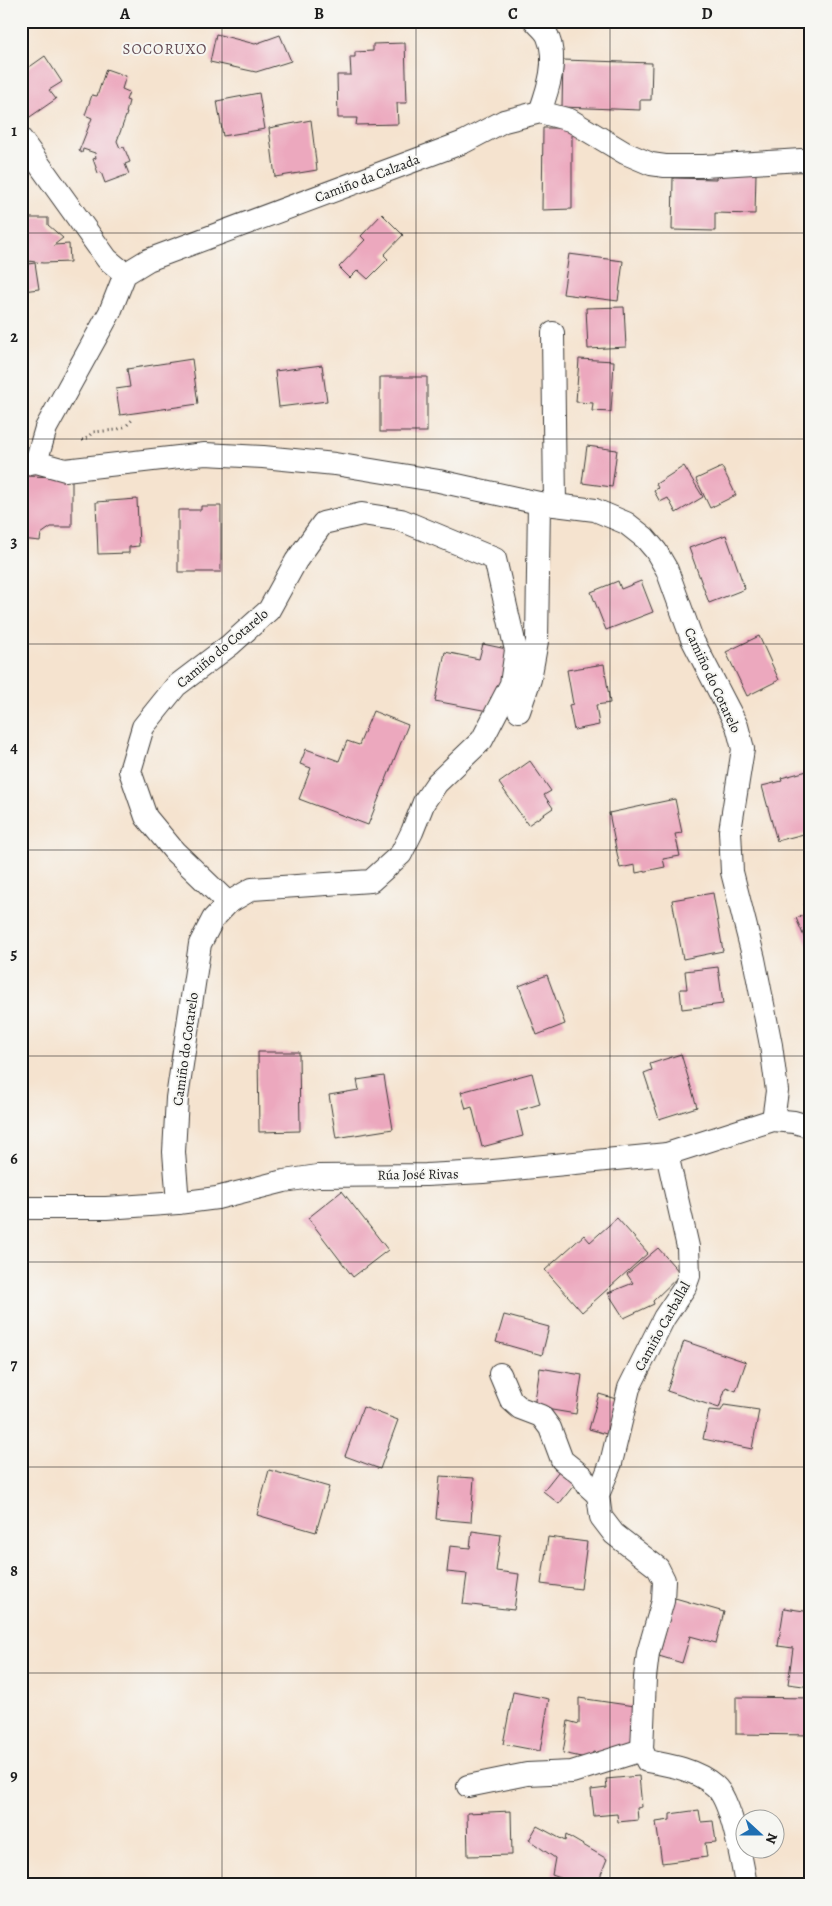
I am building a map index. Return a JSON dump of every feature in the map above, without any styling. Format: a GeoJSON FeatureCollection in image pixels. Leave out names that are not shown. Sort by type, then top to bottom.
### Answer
{"type":"FeatureCollection","features":[{"type":"Feature","properties":{"kind":"street"},"geometry":{"type":"LineString","coordinates":[[535,21],[548,36],[551,50],[550,81],[540,112]]}},
{"type":"Feature","properties":{"kind":"street","name":"Camiño da Calzada"},"geometry":{"type":"LineString","coordinates":[[125,274],[148,260],[464,142],[504,121],[540,112],[570,120],[625,153],[651,164],[704,166],[811,161]]}},
{"type":"Feature","properties":{"kind":"street"},"geometry":{"type":"LineString","coordinates":[[21,139],[107,259],[125,274],[110,312],[28,463]]}},
{"type":"Feature","properties":{"kind":"street"},"geometry":{"type":"LineString","coordinates":[[518,711],[530,679],[537,641],[547,504],[553,333]]}},
{"type":"Feature","properties":{"kind":"street","name":"Camiño do Cotarelo"},"geometry":{"type":"LineString","coordinates":[[28,463],[65,470],[205,454],[335,464],[439,481],[547,504],[595,510],[626,523],[644,538],[656,551],[668,570],[692,639],[737,726],[743,750],[730,832],[732,872],[754,960],[771,1045],[778,1091],[773,1120]]}},
{"type":"Feature","properties":{"kind":"street","name":"Camiño do Cotarelo"},"geometry":{"type":"LineString","coordinates":[[178,1203],[174,1152],[177,1098],[200,944],[213,919],[228,903],[252,890],[371,881],[401,854],[424,802],[437,783],[482,740],[511,684],[516,650],[495,559],[402,520],[362,514],[323,523],[296,561],[269,610],[230,645],[176,686],[143,726],[130,771],[146,817],[175,852],[228,903]]}},
{"type":"Feature","properties":{"kind":"street","name":"Rúa José Rivas"},"geometry":{"type":"LineString","coordinates":[[21,1208],[106,1208],[178,1203],[218,1198],[284,1181],[318,1176],[454,1174],[667,1154],[773,1120],[794,1122],[811,1128]]}},
{"type":"Feature","properties":{"kind":"street","name":"Camiño Carballal"},"geometry":{"type":"LineString","coordinates":[[598,1495],[612,1463],[628,1388],[664,1318],[685,1287],[689,1276],[688,1246],[667,1154]]}},
{"type":"Feature","properties":{"kind":"street"},"geometry":{"type":"LineString","coordinates":[[500,1374],[511,1400],[520,1408],[541,1416],[550,1428],[562,1460],[582,1476],[588,1486],[598,1495],[601,1517],[614,1534],[658,1568],[664,1580],[663,1601],[648,1653],[642,1750],[647,1761],[675,1766],[701,1777],[716,1787],[726,1804],[741,1856],[746,1885]]}},
{"type":"Feature","properties":{"kind":"street"},"geometry":{"type":"LineString","coordinates":[[468,1786],[527,1774],[572,1772],[642,1750]]}},
{"type":"Feature","properties":{"kind":"path"},"geometry":{"type":"LineString","coordinates":[[77,440],[85,440],[93,432],[116,430],[126,426],[134,418]]}},
{"type":"Feature","properties":{"kind":"building"},"geometry":{"type":"Polygon","coordinates":[[[216,34],[255,44],[280,35],[291,61],[256,72],[210,62],[216,34]]]}},
{"type":"Feature","properties":{"kind":"building"},"geometry":{"type":"Polygon","coordinates":[[[405,43],[407,103],[397,103],[398,124],[356,125],[357,118],[338,118],[337,75],[351,75],[350,57],[355,57],[355,52],[373,51],[373,44],[405,43]]]}},
{"type":"Feature","properties":{"kind":"building"},"geometry":{"type":"Polygon","coordinates":[[[45,56],[62,82],[49,90],[56,99],[24,121],[21,116],[21,73],[45,56]]]}},
{"type":"Feature","properties":{"kind":"building"},"geometry":{"type":"Polygon","coordinates":[[[563,60],[652,63],[651,100],[640,100],[640,110],[562,107],[563,60]]]}},
{"type":"Feature","properties":{"kind":"building"},"geometry":{"type":"Polygon","coordinates":[[[106,69],[126,76],[122,89],[129,92],[126,100],[129,101],[127,113],[117,141],[120,148],[124,147],[130,162],[125,164],[129,174],[105,183],[101,172],[98,173],[93,159],[96,158],[95,153],[83,149],[82,153],[79,151],[92,118],[85,115],[92,95],[97,96],[106,69]]]}},
{"type":"Feature","properties":{"kind":"building"},"geometry":{"type":"Polygon","coordinates":[[[259,93],[265,129],[223,136],[217,101],[259,93]]]}},
{"type":"Feature","properties":{"kind":"building"},"geometry":{"type":"Polygon","coordinates":[[[311,120],[317,170],[275,177],[269,128],[311,120]]]}},
{"type":"Feature","properties":{"kind":"building"},"geometry":{"type":"Polygon","coordinates":[[[543,128],[572,128],[572,209],[542,210],[543,128]]]}},
{"type":"Feature","properties":{"kind":"building"},"geometry":{"type":"Polygon","coordinates":[[[21,149],[36,169],[21,178],[21,149]]]}},
{"type":"Feature","properties":{"kind":"building"},"geometry":{"type":"Polygon","coordinates":[[[717,173],[756,173],[755,214],[715,213],[715,231],[672,230],[673,178],[716,179],[717,173]]]}},
{"type":"Feature","properties":{"kind":"building"},"geometry":{"type":"Polygon","coordinates":[[[382,214],[403,235],[384,255],[388,259],[368,279],[358,270],[350,278],[339,267],[365,240],[361,236],[382,214]]]}},
{"type":"Feature","properties":{"kind":"building"},"geometry":{"type":"Polygon","coordinates":[[[21,218],[48,218],[48,225],[63,238],[54,245],[69,244],[70,262],[43,263],[21,260],[21,218]]]}},
{"type":"Feature","properties":{"kind":"building"},"geometry":{"type":"Polygon","coordinates":[[[569,254],[623,261],[618,301],[563,294],[569,254]]]}},
{"type":"Feature","properties":{"kind":"building"},"geometry":{"type":"Polygon","coordinates":[[[35,263],[39,289],[23,291],[24,297],[21,297],[21,265],[35,263]]]}},
{"type":"Feature","properties":{"kind":"building"},"geometry":{"type":"Polygon","coordinates":[[[624,307],[626,347],[588,349],[586,308],[624,307]]]}},
{"type":"Feature","properties":{"kind":"building"},"geometry":{"type":"Polygon","coordinates":[[[192,359],[198,404],[120,415],[116,389],[130,387],[127,369],[192,359]]]}},
{"type":"Feature","properties":{"kind":"building"},"geometry":{"type":"Polygon","coordinates":[[[579,359],[614,361],[611,412],[592,411],[593,403],[576,402],[579,359]]]}},
{"type":"Feature","properties":{"kind":"building"},"geometry":{"type":"Polygon","coordinates":[[[322,365],[327,401],[279,407],[275,371],[322,365]]]}},
{"type":"Feature","properties":{"kind":"building"},"geometry":{"type":"Polygon","coordinates":[[[380,377],[427,377],[427,432],[380,432],[380,377]]]}},
{"type":"Feature","properties":{"kind":"building"},"geometry":{"type":"Polygon","coordinates":[[[587,446],[617,450],[612,487],[582,483],[587,446]]]}},
{"type":"Feature","properties":{"kind":"building"},"geometry":{"type":"Polygon","coordinates":[[[684,466],[703,497],[676,513],[668,498],[660,502],[654,491],[658,488],[656,484],[684,466]]]}},
{"type":"Feature","properties":{"kind":"building"},"geometry":{"type":"Polygon","coordinates":[[[722,467],[736,495],[710,508],[696,479],[722,467]]]}},
{"type":"Feature","properties":{"kind":"building"},"geometry":{"type":"Polygon","coordinates":[[[21,476],[72,477],[72,527],[51,527],[41,534],[40,541],[21,539],[21,476]]]}},
{"type":"Feature","properties":{"kind":"building"},"geometry":{"type":"Polygon","coordinates":[[[137,499],[139,546],[129,547],[129,553],[98,554],[96,502],[137,499]]]}},
{"type":"Feature","properties":{"kind":"building"},"geometry":{"type":"Polygon","coordinates":[[[201,506],[221,506],[221,572],[178,572],[178,510],[201,510],[201,506]]]}},
{"type":"Feature","properties":{"kind":"building"},"geometry":{"type":"Polygon","coordinates":[[[726,535],[745,589],[709,603],[689,548],[726,535]]]}},
{"type":"Feature","properties":{"kind":"building"},"geometry":{"type":"Polygon","coordinates":[[[618,581],[621,589],[641,581],[653,612],[606,630],[591,592],[618,581]]]}},
{"type":"Feature","properties":{"kind":"building"},"geometry":{"type":"Polygon","coordinates":[[[759,636],[779,680],[747,696],[726,652],[759,636]]]}},
{"type":"Feature","properties":{"kind":"building"},"geometry":{"type":"Polygon","coordinates":[[[483,644],[511,650],[496,698],[491,697],[488,711],[435,701],[445,652],[479,659],[483,644]]]}},
{"type":"Feature","properties":{"kind":"building"},"geometry":{"type":"Polygon","coordinates":[[[604,664],[610,703],[596,705],[599,725],[574,730],[569,705],[573,704],[567,670],[604,664]]]}},
{"type":"Feature","properties":{"kind":"building"},"geometry":{"type":"Polygon","coordinates":[[[373,711],[408,725],[368,825],[299,799],[311,768],[300,764],[306,749],[339,761],[347,741],[359,745],[373,711]]]}},
{"type":"Feature","properties":{"kind":"building"},"geometry":{"type":"Polygon","coordinates":[[[530,761],[551,791],[544,795],[553,808],[528,825],[499,783],[530,761]]]}},
{"type":"Feature","properties":{"kind":"building"},"geometry":{"type":"Polygon","coordinates":[[[811,770],[811,832],[777,841],[762,786],[782,781],[781,778],[811,770]]]}},
{"type":"Feature","properties":{"kind":"building"},"geometry":{"type":"Polygon","coordinates":[[[675,799],[682,833],[675,834],[680,856],[663,859],[665,867],[636,873],[635,865],[620,868],[609,813],[675,799]]]}},
{"type":"Feature","properties":{"kind":"building"},"geometry":{"type":"Polygon","coordinates":[[[713,893],[723,951],[683,959],[672,900],[713,893]]]}},
{"type":"Feature","properties":{"kind":"building"},"geometry":{"type":"Polygon","coordinates":[[[811,901],[811,953],[796,918],[808,914],[804,904],[811,901]]]}},
{"type":"Feature","properties":{"kind":"building"},"geometry":{"type":"Polygon","coordinates":[[[718,967],[723,1004],[682,1009],[680,989],[687,989],[685,971],[718,967]]]}},
{"type":"Feature","properties":{"kind":"building"},"geometry":{"type":"Polygon","coordinates":[[[547,975],[565,1024],[537,1035],[519,986],[547,975]]]}},
{"type":"Feature","properties":{"kind":"building"},"geometry":{"type":"Polygon","coordinates":[[[258,1052],[299,1052],[300,1131],[259,1132],[258,1052]]]}},
{"type":"Feature","properties":{"kind":"building"},"geometry":{"type":"Polygon","coordinates":[[[681,1054],[697,1107],[659,1119],[644,1073],[652,1070],[650,1064],[681,1054]]]}},
{"type":"Feature","properties":{"kind":"building"},"geometry":{"type":"Polygon","coordinates":[[[532,1073],[540,1104],[517,1111],[523,1136],[482,1147],[472,1107],[466,1109],[461,1092],[532,1073]]]}},
{"type":"Feature","properties":{"kind":"building"},"geometry":{"type":"Polygon","coordinates":[[[384,1076],[393,1129],[336,1138],[329,1095],[359,1090],[357,1080],[384,1076]]]}},
{"type":"Feature","properties":{"kind":"building"},"geometry":{"type":"Polygon","coordinates":[[[342,1191],[388,1250],[353,1277],[308,1218],[342,1191]]]}},
{"type":"Feature","properties":{"kind":"building"},"geometry":{"type":"Polygon","coordinates":[[[617,1218],[648,1253],[582,1312],[545,1270],[584,1235],[590,1242],[617,1218]]]}},
{"type":"Feature","properties":{"kind":"building"},"geometry":{"type":"Polygon","coordinates":[[[658,1248],[681,1274],[653,1301],[654,1304],[624,1318],[608,1293],[633,1283],[627,1274],[658,1248]]]}},
{"type":"Feature","properties":{"kind":"building"},"geometry":{"type":"Polygon","coordinates":[[[504,1315],[549,1327],[542,1355],[496,1342],[504,1315]]]}},
{"type":"Feature","properties":{"kind":"building"},"geometry":{"type":"Polygon","coordinates":[[[684,1341],[746,1362],[736,1391],[726,1387],[719,1408],[667,1391],[684,1341]]]}},
{"type":"Feature","properties":{"kind":"building"},"geometry":{"type":"Polygon","coordinates":[[[540,1368],[582,1375],[576,1414],[534,1407],[540,1368]]]}},
{"type":"Feature","properties":{"kind":"building"},"geometry":{"type":"Polygon","coordinates":[[[599,1394],[623,1401],[613,1436],[589,1429],[599,1394]]]}},
{"type":"Feature","properties":{"kind":"building"},"geometry":{"type":"Polygon","coordinates":[[[724,1405],[759,1410],[752,1449],[703,1439],[709,1410],[721,1411],[724,1405]]]}},
{"type":"Feature","properties":{"kind":"building"},"geometry":{"type":"Polygon","coordinates":[[[363,1407],[398,1420],[380,1469],[345,1456],[363,1407]]]}},
{"type":"Feature","properties":{"kind":"building"},"geometry":{"type":"Polygon","coordinates":[[[562,1467],[578,1480],[559,1504],[543,1491],[562,1467]]]}},
{"type":"Feature","properties":{"kind":"building"},"geometry":{"type":"Polygon","coordinates":[[[269,1470],[329,1487],[316,1532],[257,1515],[269,1470]]]}},
{"type":"Feature","properties":{"kind":"building"},"geometry":{"type":"Polygon","coordinates":[[[440,1476],[474,1478],[471,1522],[436,1519],[440,1476]]]}},
{"type":"Feature","properties":{"kind":"building"},"geometry":{"type":"Polygon","coordinates":[[[472,1531],[501,1535],[496,1571],[519,1574],[514,1610],[463,1604],[467,1574],[447,1572],[450,1546],[470,1548],[472,1531]]]}},
{"type":"Feature","properties":{"kind":"building"},"geometry":{"type":"Polygon","coordinates":[[[548,1537],[587,1542],[581,1589],[541,1584],[548,1537]]]}},
{"type":"Feature","properties":{"kind":"building"},"geometry":{"type":"Polygon","coordinates":[[[675,1598],[724,1612],[716,1643],[690,1636],[682,1663],[659,1656],[675,1598]]]}},
{"type":"Feature","properties":{"kind":"building"},"geometry":{"type":"Polygon","coordinates":[[[784,1608],[811,1612],[811,1687],[788,1684],[793,1648],[778,1646],[784,1608]]]}},
{"type":"Feature","properties":{"kind":"building"},"geometry":{"type":"Polygon","coordinates":[[[513,1692],[549,1699],[540,1751],[503,1744],[513,1692]]]}},
{"type":"Feature","properties":{"kind":"building"},"geometry":{"type":"Polygon","coordinates":[[[736,1697],[811,1698],[811,1735],[736,1734],[736,1697]]]}},
{"type":"Feature","properties":{"kind":"building"},"geometry":{"type":"Polygon","coordinates":[[[579,1698],[641,1707],[639,1742],[615,1757],[593,1752],[590,1759],[563,1753],[568,1721],[579,1724],[579,1698]]]}},
{"type":"Feature","properties":{"kind":"building"},"geometry":{"type":"Polygon","coordinates":[[[639,1776],[642,1807],[637,1808],[638,1820],[618,1822],[617,1814],[594,1816],[591,1790],[607,1788],[606,1779],[639,1776]]]}},
{"type":"Feature","properties":{"kind":"building"},"geometry":{"type":"Polygon","coordinates":[[[699,1810],[701,1822],[713,1821],[716,1842],[705,1843],[707,1857],[662,1863],[656,1822],[670,1820],[670,1814],[699,1810]]]}},
{"type":"Feature","properties":{"kind":"building"},"geometry":{"type":"Polygon","coordinates":[[[511,1811],[512,1855],[468,1856],[467,1813],[511,1811]]]}},
{"type":"Feature","properties":{"kind":"building"},"geometry":{"type":"Polygon","coordinates":[[[537,1826],[565,1841],[566,1835],[607,1859],[601,1874],[600,1885],[563,1885],[563,1879],[552,1875],[555,1858],[529,1840],[537,1826]]]}},
{"type":"Feature","properties":{"kind":"district","name":"SOCORUXO"},"geometry":{"type":"Point","coordinates":[165,49]}}]}
